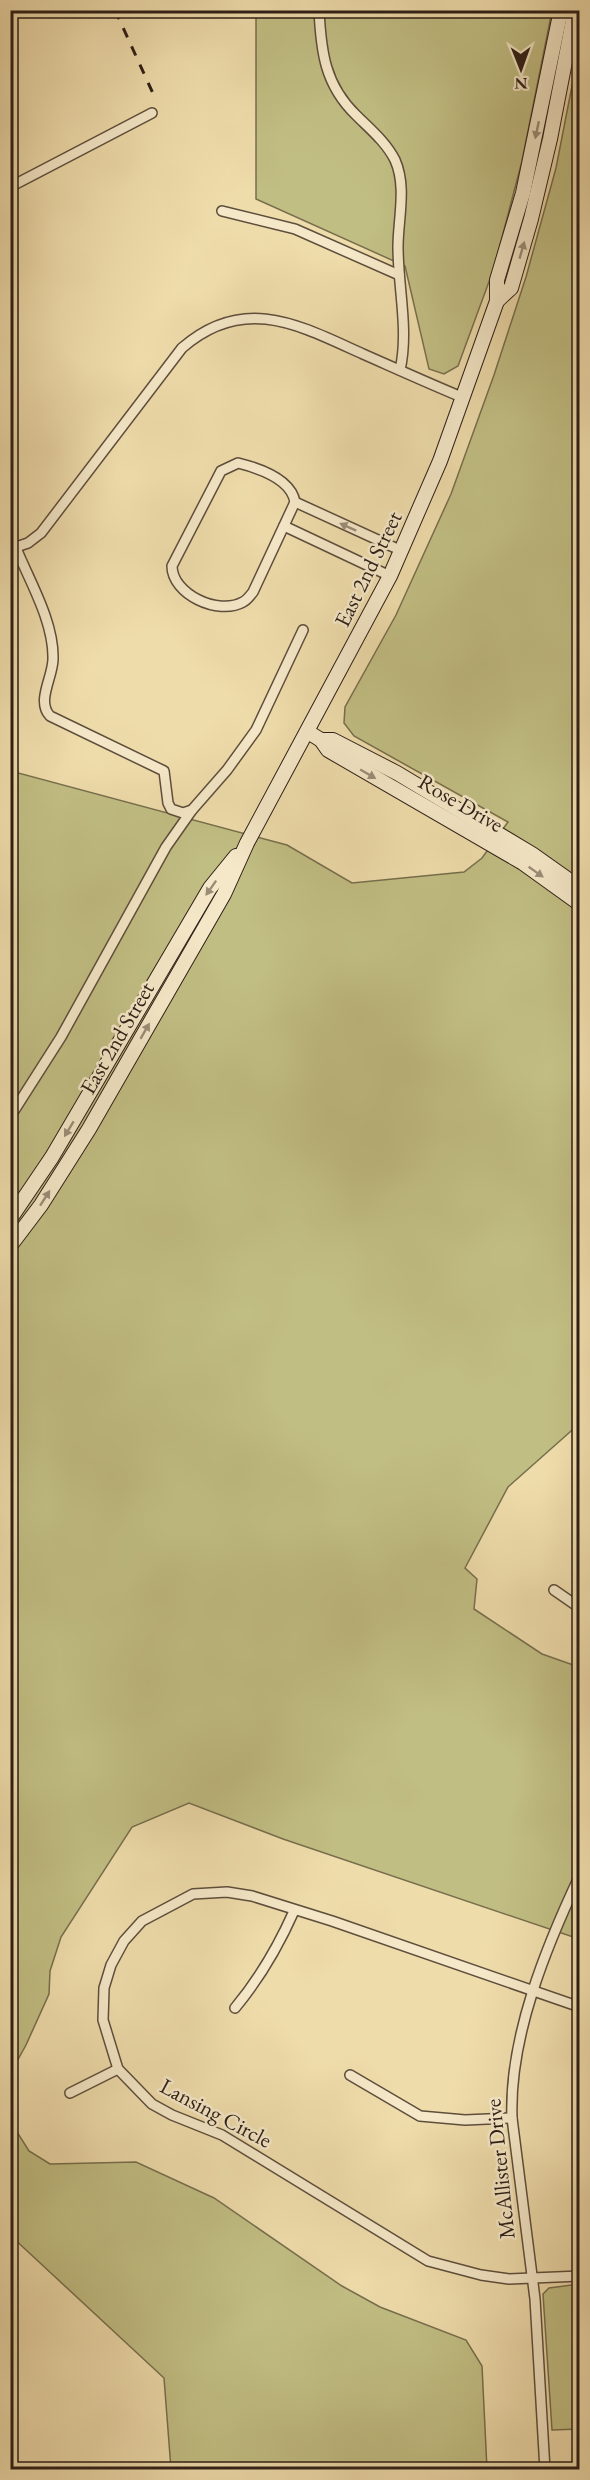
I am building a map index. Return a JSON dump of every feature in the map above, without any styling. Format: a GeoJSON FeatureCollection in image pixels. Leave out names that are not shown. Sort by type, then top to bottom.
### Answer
{"type":"FeatureCollection","features":[{"type":"Feature","properties":{"kind":"main road","name":"East 2nd Street"},"geometry":{"type":"LineString","coordinates":[[10,1246],[41,1205],[89,1129],[224,894],[247,843],[308,732],[402,551],[464,398],[497,301],[496,280],[522,194],[561,10]]}},
{"type":"Feature","properties":{"kind":"main road","name":"East 2nd Street"},"geometry":{"type":"LineString","coordinates":[[497,301],[511,288],[531,219],[550,139],[574,10]]}},
{"type":"Feature","properties":{"kind":"main road","name":"Rose Drive"},"geometry":{"type":"LineString","coordinates":[[308,732],[321,740],[328,750],[523,863],[579,904]]}},
{"type":"Feature","properties":{"kind":"main road","name":"Rose Drive"},"geometry":{"type":"LineString","coordinates":[[321,740],[333,740],[397,773],[532,854],[579,888]]}},
{"type":"Feature","properties":{"kind":"main road","name":"East 2nd Street"},"geometry":{"type":"LineString","coordinates":[[10,1219],[64,1137],[210,888],[247,843]]}},
{"type":"Feature","properties":{"kind":"street"},"geometry":{"type":"LineString","coordinates":[[319,10],[321,50],[330,82],[340,98],[385,144],[395,161],[400,179],[399,275],[404,353],[400,370]]}},
{"type":"Feature","properties":{"kind":"street"},"geometry":{"type":"LineString","coordinates":[[10,187],[152,113]]}},
{"type":"Feature","properties":{"kind":"street"},"geometry":{"type":"LineString","coordinates":[[222,211],[295,229],[399,275]]}},
{"type":"Feature","properties":{"kind":"street"},"geometry":{"type":"LineString","coordinates":[[192,810],[183,813],[171,809],[168,803],[164,771],[50,716],[45,711],[43,705],[52,672],[53,646],[13,549],[41,533],[54,519],[182,348],[197,334],[213,326],[251,318],[288,322],[464,398]]}},
{"type":"Feature","properties":{"kind":"street"},"geometry":{"type":"LineString","coordinates":[[238,463],[285,483],[294,494],[295,502],[284,526],[253,592],[244,602],[227,606],[207,603],[178,586],[172,577],[172,566],[177,554],[216,479],[229,465],[238,463]]}},
{"type":"Feature","properties":{"kind":"street"},"geometry":{"type":"LineString","coordinates":[[295,502],[402,551]]}},
{"type":"Feature","properties":{"kind":"street"},"geometry":{"type":"LineString","coordinates":[[284,526],[390,576]]}},
{"type":"Feature","properties":{"kind":"street"},"geometry":{"type":"LineString","coordinates":[[10,1117],[62,1037],[138,895],[192,810],[227,770],[256,730],[303,630]]}},
{"type":"Feature","properties":{"kind":"street"},"geometry":{"type":"LineString","coordinates":[[554,1590],[579,1608]]}},
{"type":"Feature","properties":{"kind":"street","name":"McAllister Drive"},"geometry":{"type":"LineString","coordinates":[[545,2469],[545,2432],[532,2279],[512,2118],[513,2070],[535,1991],[579,1875]]}},
{"type":"Feature","properties":{"kind":"street","name":"Lansing Circle"},"geometry":{"type":"LineString","coordinates":[[579,2007],[332,1920],[294,1911],[252,1896],[227,1892],[193,1894],[165,1906],[142,1921],[124,1941],[111,1965],[104,1988],[103,2020],[118,2069],[152,2104],[172,2115],[222,2135],[428,2260],[481,2275],[532,2279],[579,2276]]}},
{"type":"Feature","properties":{"kind":"street"},"geometry":{"type":"LineString","coordinates":[[235,2008],[256,1983],[278,1949],[294,1911]]}},
{"type":"Feature","properties":{"kind":"street"},"geometry":{"type":"LineString","coordinates":[[70,2093],[118,2069]]}},
{"type":"Feature","properties":{"kind":"street"},"geometry":{"type":"LineString","coordinates":[[350,2075],[420,2116],[465,2120],[512,2118]]}},
{"type":"Feature","properties":{"kind":"shaded area"},"geometry":{"type":"Polygon","coordinates":[[[256,11],[552,11],[522,161],[494,268],[458,366],[444,374],[429,369],[405,266],[256,199],[256,11]]]}},
{"type":"Feature","properties":{"kind":"shaded area"},"geometry":{"type":"Polygon","coordinates":[[[579,50],[579,1424],[508,1487],[465,1568],[477,1579],[474,1609],[542,1654],[579,1667],[579,1939],[283,1839],[189,1803],[132,1827],[61,1937],[50,1971],[49,1994],[11,2072],[10,741],[18,773],[287,845],[352,883],[464,872],[482,858],[508,822],[354,736],[344,723],[345,707],[396,615],[451,494],[494,375],[526,277],[556,168],[579,50]]]}},
{"type":"Feature","properties":{"kind":"shaded area"},"geometry":{"type":"Polygon","coordinates":[[[10,2103],[17,2132],[29,2151],[50,2164],[136,2162],[214,2198],[342,2286],[380,2307],[466,2340],[482,2366],[487,2469],[171,2469],[164,2378],[11,2236],[10,2103]]]}},
{"type":"Feature","properties":{"kind":"shaded area"},"geometry":{"type":"Polygon","coordinates":[[[579,2284],[579,2429],[552,2430],[543,2294],[549,2288],[579,2284]]]}},
{"type":"Feature","properties":{"kind":"railway"},"geometry":{"type":"LineString","coordinates":[[115,10],[156,100]]}}]}
